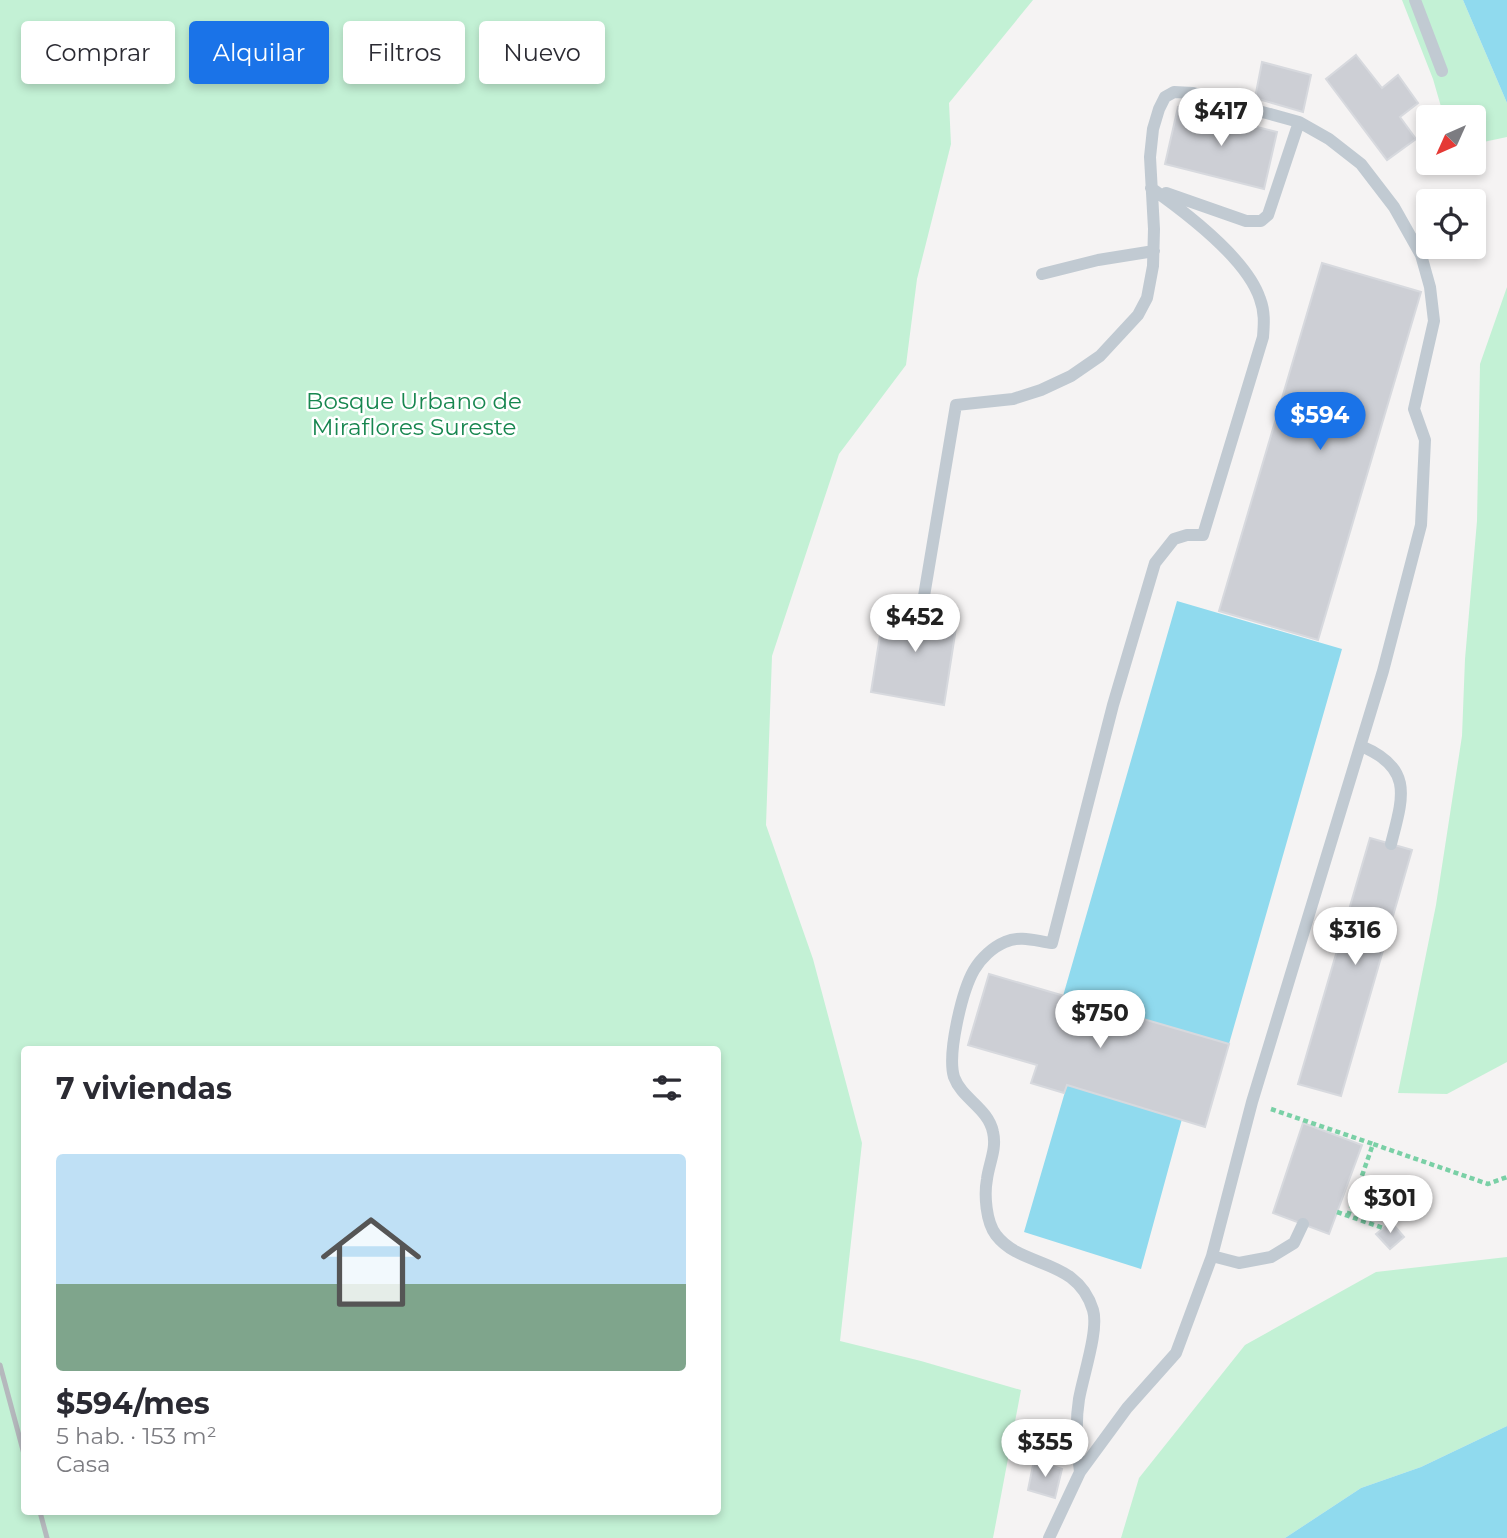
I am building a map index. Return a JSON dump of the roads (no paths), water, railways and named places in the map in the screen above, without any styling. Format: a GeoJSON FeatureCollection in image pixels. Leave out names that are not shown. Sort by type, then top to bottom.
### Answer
{"type":"FeatureCollection","features":[{"type":"Feature","properties":{"kind":"lane"},"geometry":{"type":"LineString","coordinates":[[1415,0],[1442,71]]}},
{"type":"Feature","properties":{"kind":"lane"},"geometry":{"type":"LineString","coordinates":[[922,608],[956,405],[1013,399],[1041,390],[1070,376],[1100,356],[1138,315],[1147,298],[1154,251],[1150,157],[1153,129],[1165,97],[1174,92],[1193,93],[1299,122],[1329,139],[1361,164],[1394,207],[1421,255],[1430,287],[1434,321],[1414,410],[1425,440],[1421,525],[1402,603],[1361,746],[1252,1102],[1212,1256],[1176,1353],[1127,1408],[1080,1472],[1049,1538]]}},
{"type":"Feature","properties":{"kind":"lane"},"geometry":{"type":"LineString","coordinates":[[1151,188],[1245,221],[1261,220],[1268,215],[1299,122]]}},
{"type":"Feature","properties":{"kind":"lane"},"geometry":{"type":"LineString","coordinates":[[1080,1472],[1076,1436],[1079,1401],[1094,1331],[1094,1313],[1087,1296],[1074,1280],[1016,1250],[995,1234],[989,1223],[986,1195],[994,1149],[993,1131],[983,1110],[957,1086],[951,1059],[962,1006],[974,970],[991,950],[1007,941],[1021,938],[1052,943],[1113,705],[1155,563],[1174,539],[1187,535],[1203,535],[1263,337],[1265,319],[1260,298],[1233,258],[1186,213],[1151,188]]}},
{"type":"Feature","properties":{"kind":"lane"},"geometry":{"type":"LineString","coordinates":[[1042,274],[1098,260],[1154,251]]}},
{"type":"Feature","properties":{"kind":"lane"},"geometry":{"type":"LineString","coordinates":[[1361,746],[1389,761],[1398,776],[1402,795],[1391,844]]}},
{"type":"Feature","properties":{"kind":"lane"},"geometry":{"type":"LineString","coordinates":[[1212,1256],[1239,1263],[1271,1257],[1294,1243],[1303,1224]]}},
{"type":"Feature","properties":{"kind":"water"},"geometry":{"type":"Polygon","coordinates":[[[1463,0],[1507,0],[1507,103],[1463,0]]]}},
{"type":"Feature","properties":{"kind":"water"},"geometry":{"type":"Polygon","coordinates":[[[1177,601],[1342,649],[1229,1044],[1063,996],[1177,601]]]}},
{"type":"Feature","properties":{"kind":"water"},"geometry":{"type":"Polygon","coordinates":[[[1067,1085],[1182,1119],[1141,1269],[1024,1232],[1067,1085]]]}},
{"type":"Feature","properties":{"kind":"water"},"geometry":{"type":"Polygon","coordinates":[[[1507,1426],[1507,1538],[1285,1538],[1361,1488],[1421,1467],[1507,1426]]]}},
{"type":"Feature","properties":{"kind":"railway"},"geometry":{"type":"LineString","coordinates":[[0,1365],[21,1443]]}},
{"type":"Feature","properties":{"kind":"railway"},"geometry":{"type":"LineString","coordinates":[[41,1515],[47,1538]]}},
{"type":"Feature","properties":{"kind":"park label","name":"Bosque Urbano de Miraflores Sureste"},"geometry":{"type":"Point","coordinates":[414,414]}}]}
